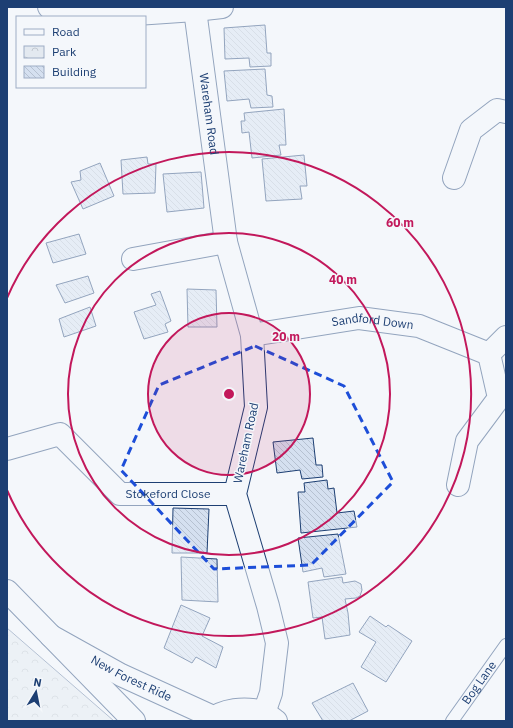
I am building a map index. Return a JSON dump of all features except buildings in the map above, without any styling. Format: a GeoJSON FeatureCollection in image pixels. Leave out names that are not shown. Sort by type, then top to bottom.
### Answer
{"type":"FeatureCollection","features":[{"type":"Feature","properties":{"kind":"street"},"geometry":{"type":"LineString","coordinates":[[49,7],[88,16]]}},
{"type":"Feature","properties":{"kind":"street"},"geometry":{"type":"LineString","coordinates":[[107,16],[222,7]]}},
{"type":"Feature","properties":{"kind":"street","name":"Wareham Road"},"geometry":{"type":"LineString","coordinates":[[195,10],[226,242],[252,336],[256,407],[235,494],[268,606],[277,643],[270,717]]}},
{"type":"Feature","properties":{"kind":"street"},"geometry":{"type":"LineString","coordinates":[[454,178],[471,130],[497,110],[506,112]]}},
{"type":"Feature","properties":{"kind":"street"},"geometry":{"type":"LineString","coordinates":[[133,259],[226,242]]}},
{"type":"Feature","properties":{"kind":"street","name":"Sandford Down"},"geometry":{"type":"LineString","coordinates":[[252,336],[359,318],[419,326],[489,354]]}},
{"type":"Feature","properties":{"kind":"street"},"geometry":{"type":"LineString","coordinates":[[458,485],[467,441],[499,398],[489,354],[506,337]]}},
{"type":"Feature","properties":{"kind":"street","name":"Stokeford Close"},"geometry":{"type":"LineString","coordinates":[[7,449],[60,434],[120,494],[235,494]]}},
{"type":"Feature","properties":{"kind":"street","name":"New Forest Ride"},"geometry":{"type":"LineString","coordinates":[[7,591],[134,721]]}},
{"type":"Feature","properties":{"kind":"street","name":"New Forest Ride"},"geometry":{"type":"LineString","coordinates":[[51,636],[121,675],[211,719],[231,710],[250,710],[270,717]]}},
{"type":"Feature","properties":{"kind":"lane","name":"Bog Lane"},"geometry":{"type":"LineString","coordinates":[[452,721],[506,645]]}},
{"type":"Feature","properties":{"kind":"highlighted area"},"geometry":{"type":"Polygon","coordinates":[[[255,346],[344,386],[393,482],[311,565],[214,569],[121,470],[159,385],[255,346]]]}},
{"type":"Feature","properties":{"kind":"green space"},"geometry":{"type":"Polygon","coordinates":[[[7,628],[114,721],[7,721],[7,628]]]}}]}
